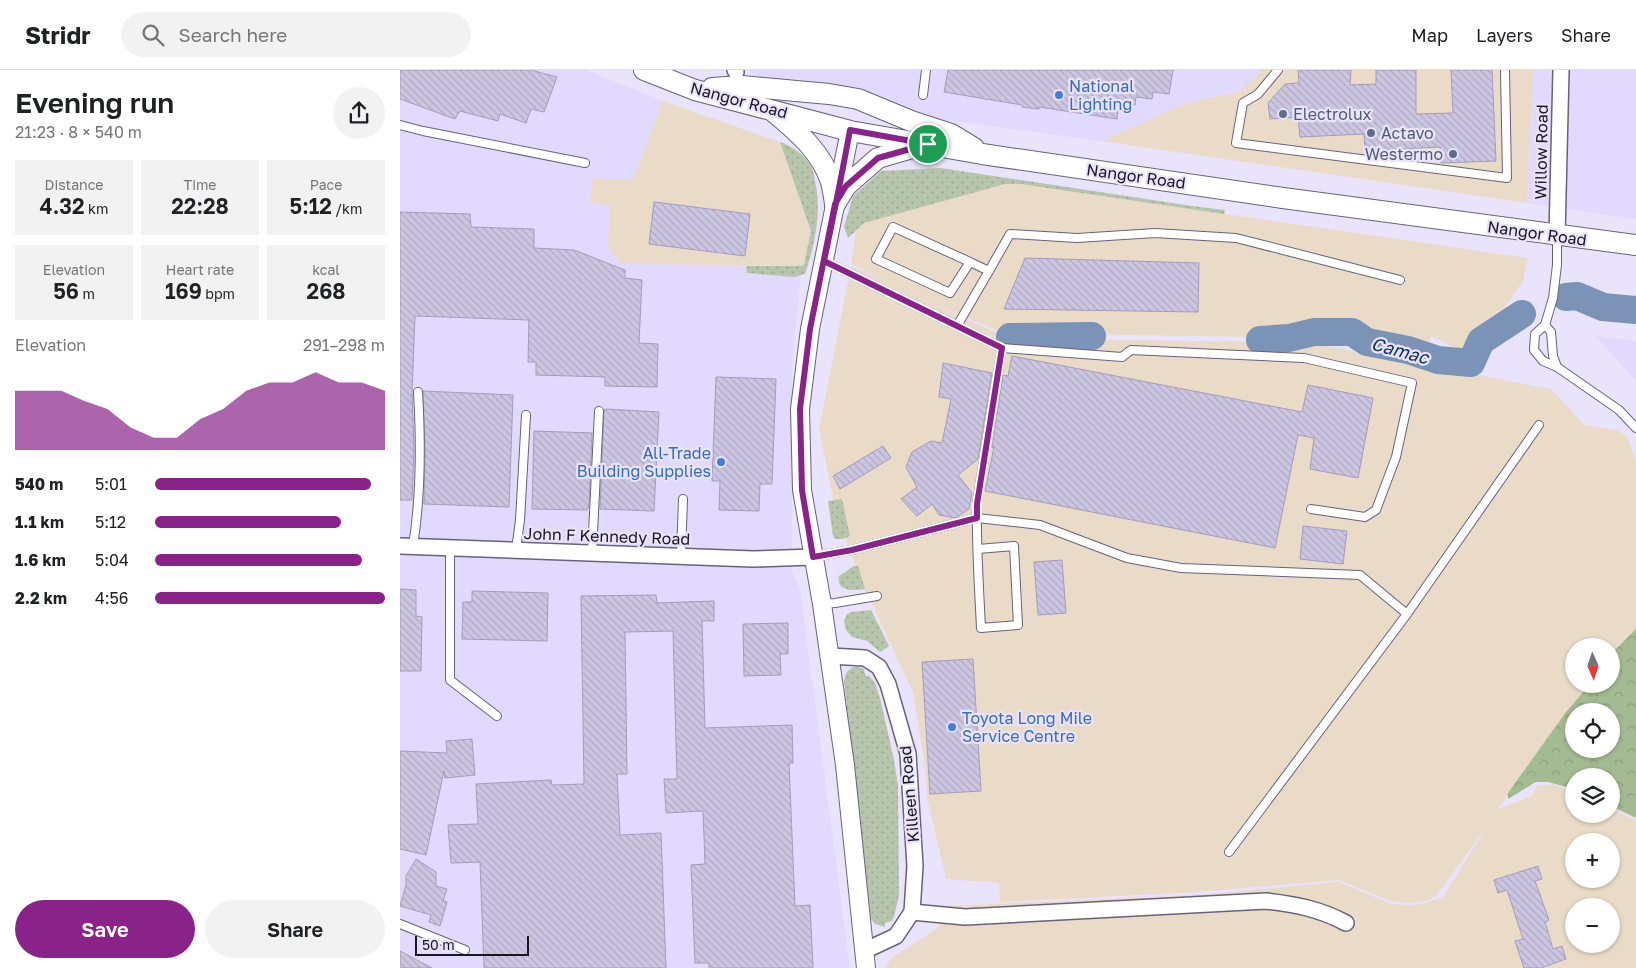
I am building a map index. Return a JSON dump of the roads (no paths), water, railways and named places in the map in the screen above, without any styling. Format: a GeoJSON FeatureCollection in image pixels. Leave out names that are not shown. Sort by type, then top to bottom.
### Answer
{"type":"FeatureCollection","features":[{"type":"Feature","properties":{"kind":"main road","name":"Nangor Road"},"geometry":{"type":"LineString","coordinates":[[647,71],[695,90],[850,130],[982,154],[1557,236],[1636,245]]}},
{"type":"Feature","properties":{"kind":"main road"},"geometry":{"type":"LineString","coordinates":[[695,90],[742,86],[829,94],[858,99],[912,121],[951,134],[982,154]]}},
{"type":"Feature","properties":{"kind":"main road"},"geometry":{"type":"LineString","coordinates":[[771,110],[799,133],[820,159],[831,181],[835,204]]}},
{"type":"Feature","properties":{"kind":"main road"},"geometry":{"type":"LineString","coordinates":[[835,204],[846,186],[878,158],[928,144]]}},
{"type":"Feature","properties":{"kind":"street","name":"Willow Road"},"geometry":{"type":"LineString","coordinates":[[1557,236],[1561,70]]}},
{"type":"Feature","properties":{"kind":"street","name":"Killeen Road"},"geometry":{"type":"LineString","coordinates":[[850,130],[810,329],[800,409],[802,490],[822,604],[845,765],[865,959]]}},
{"type":"Feature","properties":{"kind":"street","name":"John F Kennedy Road"},"geometry":{"type":"LineString","coordinates":[[407,546],[763,559],[813,557]]}},
{"type":"Feature","properties":{"kind":"street","name":"Killeen Road"},"geometry":{"type":"LineString","coordinates":[[830,656],[865,658],[878,667],[888,684],[908,754],[915,866],[912,912],[896,936],[865,959]]}},
{"type":"Feature","properties":{"kind":"street"},"geometry":{"type":"LineString","coordinates":[[912,912],[965,917],[1266,901],[1306,906],[1334,916],[1346,923]]}},
{"type":"Feature","properties":{"kind":"lane"},"geometry":{"type":"LineString","coordinates":[[923,94],[926,70]]}},
{"type":"Feature","properties":{"kind":"lane"},"geometry":{"type":"LineString","coordinates":[[1278,70],[1258,94],[1243,103],[1236,144],[1507,178],[1505,70]]}},
{"type":"Feature","properties":{"kind":"lane"},"geometry":{"type":"LineString","coordinates":[[400,125],[584,163]]}},
{"type":"Feature","properties":{"kind":"lane"},"geometry":{"type":"LineString","coordinates":[[970,262],[950,293],[876,259],[893,227],[970,262],[989,271]]}},
{"type":"Feature","properties":{"kind":"lane"},"geometry":{"type":"LineString","coordinates":[[957,326],[1010,234],[1076,238],[1155,233],[1236,238],[1400,280]]}},
{"type":"Feature","properties":{"kind":"lane"},"geometry":{"type":"LineString","coordinates":[[1557,236],[1557,265],[1552,298],[1545,325],[1535,334],[1534,350],[1543,361],[1556,366],[1619,410],[1636,428]]}},
{"type":"Feature","properties":{"kind":"lane"},"geometry":{"type":"LineString","coordinates":[[824,261],[1002,348],[1122,357],[1131,350],[1304,358],[1412,383],[1396,457],[1376,510],[1365,517],[1310,508]]}},
{"type":"Feature","properties":{"kind":"lane"},"geometry":{"type":"LineString","coordinates":[[1545,325],[1551,332],[1553,356],[1556,366]]}},
{"type":"Feature","properties":{"kind":"lane"},"geometry":{"type":"LineString","coordinates":[[978,548],[1014,546],[1018,626],[981,628],[978,548],[977,518],[977,504],[1002,348]]}},
{"type":"Feature","properties":{"kind":"lane"},"geometry":{"type":"LineString","coordinates":[[407,546],[417,523],[419,485],[418,392]]}},
{"type":"Feature","properties":{"kind":"lane"},"geometry":{"type":"LineString","coordinates":[[592,553],[599,411]]}},
{"type":"Feature","properties":{"kind":"lane"},"geometry":{"type":"LineString","coordinates":[[516,550],[522,501],[526,415]]}},
{"type":"Feature","properties":{"kind":"lane"},"geometry":{"type":"LineString","coordinates":[[1229,852],[1407,614],[1538,425]]}},
{"type":"Feature","properties":{"kind":"lane"},"geometry":{"type":"LineString","coordinates":[[681,556],[682,499]]}},
{"type":"Feature","properties":{"kind":"lane"},"geometry":{"type":"LineString","coordinates":[[813,557],[852,550],[977,518],[1040,525],[1127,558],[1181,568],[1360,575],[1407,614]]}},
{"type":"Feature","properties":{"kind":"lane"},"geometry":{"type":"LineString","coordinates":[[450,548],[450,680],[497,716]]}},
{"type":"Feature","properties":{"kind":"lane"},"geometry":{"type":"LineString","coordinates":[[822,604],[877,596]]}},
{"type":"Feature","properties":{"kind":"lane"},"geometry":{"type":"LineString","coordinates":[[400,924],[465,950]]}},
{"type":"Feature","properties":{"kind":"waterway","name":"Camac"},"geometry":{"type":"LineString","coordinates":[[1566,297],[1577,296],[1603,307],[1636,310]]}},
{"type":"Feature","properties":{"kind":"waterway","name":"Camac"},"geometry":{"type":"LineString","coordinates":[[1260,340],[1289,338],[1314,332],[1352,332],[1367,342],[1408,350],[1438,360],[1471,363],[1481,341],[1522,314]]}},
{"type":"Feature","properties":{"kind":"waterway","name":"Camac"},"geometry":{"type":"LineString","coordinates":[[1010,337],[1092,336]]}},
{"type":"Feature","properties":{"kind":"place","name":"National Lighting"},"geometry":{"type":"Point","coordinates":[1059,95]}},
{"type":"Feature","properties":{"kind":"place","name":"Electrolux"},"geometry":{"type":"Point","coordinates":[1283,114]}},
{"type":"Feature","properties":{"kind":"place","name":"Actavo"},"geometry":{"type":"Point","coordinates":[1371,133]}},
{"type":"Feature","properties":{"kind":"place","name":"Westermo"},"geometry":{"type":"Point","coordinates":[1453,154]}},
{"type":"Feature","properties":{"kind":"place","name":"All-Trade Building Supplies"},"geometry":{"type":"Point","coordinates":[721,462]}},
{"type":"Feature","properties":{"kind":"place","name":"Toyota Long Mile Service Centre"},"geometry":{"type":"Point","coordinates":[952,727]}}]}
